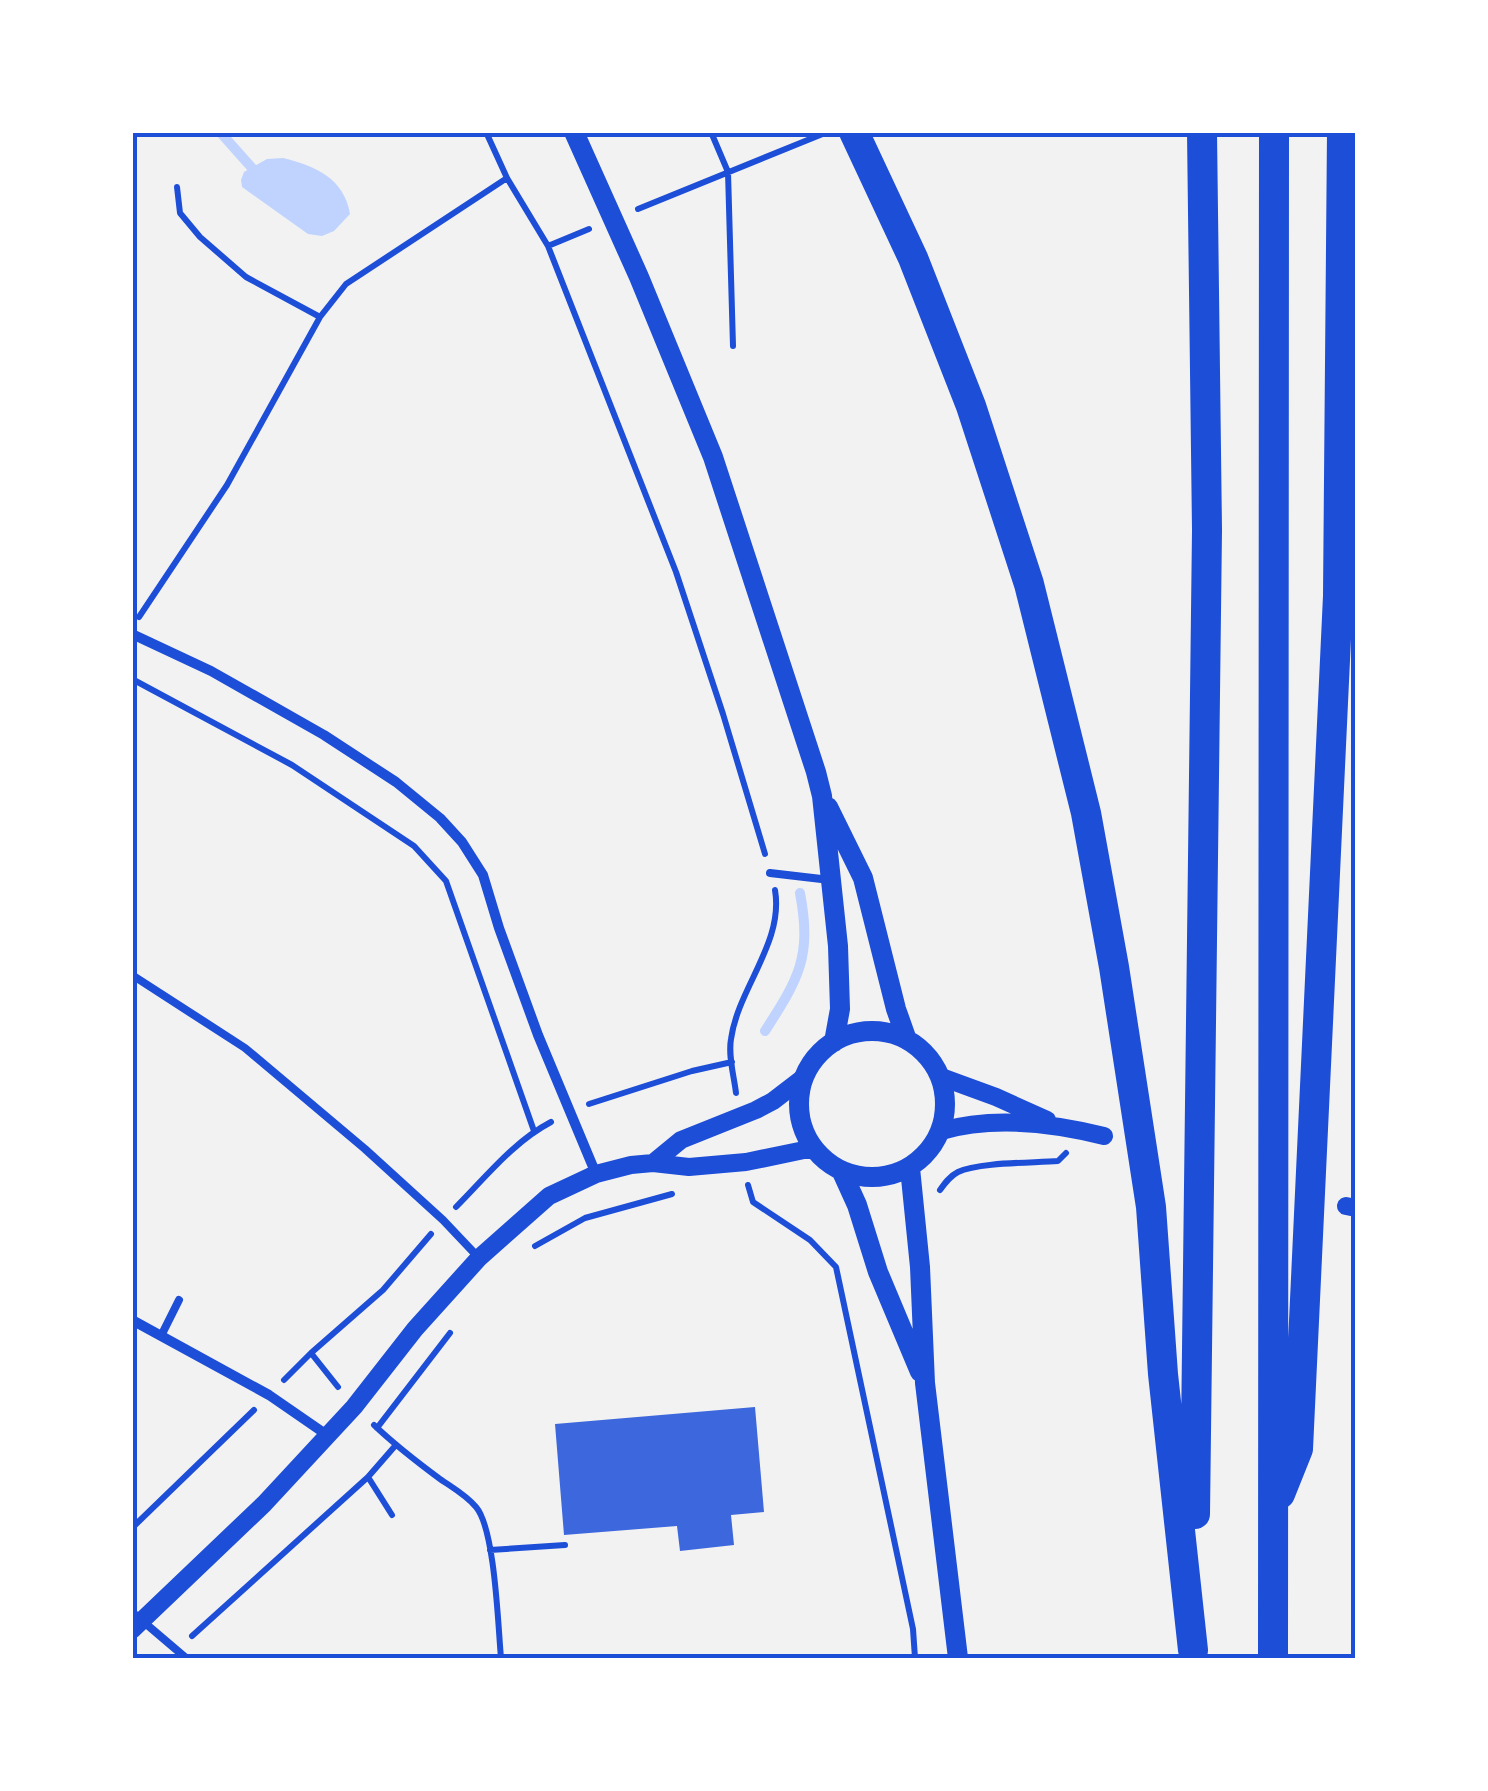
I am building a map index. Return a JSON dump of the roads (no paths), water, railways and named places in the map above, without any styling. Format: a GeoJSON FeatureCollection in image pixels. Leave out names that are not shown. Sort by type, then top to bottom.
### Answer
{"type":"FeatureCollection","features":[{"type":"Feature","properties":{"kind":"highway"},"geometry":{"type":"LineString","coordinates":[[854,132],[913,258],[971,406],[1028,584],[1086,813],[1151,1207],[1163,1374],[1193,1654]]}},
{"type":"Feature","properties":{"kind":"highway"},"geometry":{"type":"LineString","coordinates":[[1193,1654],[1206,530],[1202,132]]}},
{"type":"Feature","properties":{"kind":"highway"},"geometry":{"type":"LineString","coordinates":[[1273,1658],[1274,132]]}},
{"type":"Feature","properties":{"kind":"highway"},"geometry":{"type":"LineString","coordinates":[[1273,1510],[1298,1450],[1338,596],[1342,132]]}},
{"type":"Feature","properties":{"kind":"main road"},"geometry":{"type":"LineString","coordinates":[[574,132],[714,458],[822,796],[862,878],[907,1040]]}},
{"type":"Feature","properties":{"kind":"main road"},"geometry":{"type":"LineString","coordinates":[[822,796],[838,946],[840,1009],[834,1042]]}},
{"type":"Feature","properties":{"kind":"main road"},"geometry":{"type":"LineString","coordinates":[[868,1031],[907,1040],[926,1054],[944,1078],[946,1107],[941,1131],[925,1156],[892,1176],[870,1178],[842,1172],[814,1150],[800,1120],[798,1104],[803,1078],[822,1051],[850,1034],[868,1031]]}},
{"type":"Feature","properties":{"kind":"main road"},"geometry":{"type":"LineString","coordinates":[[910,1168],[920,1267],[925,1383],[958,1658]]}},
{"type":"Feature","properties":{"kind":"main road"},"geometry":{"type":"LineString","coordinates":[[842,1172],[878,1272],[925,1383]]}},
{"type":"Feature","properties":{"kind":"street"},"geometry":{"type":"LineString","coordinates":[[132,634],[211,671],[324,735],[396,782],[462,842],[482,875],[538,1035],[596,1174]]}},
{"type":"Feature","properties":{"kind":"street"},"geometry":{"type":"LineString","coordinates":[[654,1164],[681,1140],[774,1100],[803,1078]]}},
{"type":"Feature","properties":{"kind":"street"},"geometry":{"type":"LineString","coordinates":[[944,1078],[996,1096],[1056,1125]]}},
{"type":"Feature","properties":{"kind":"street"},"geometry":{"type":"LineString","coordinates":[[941,1131],[963,1125],[1056,1125],[1104,1136]]}},
{"type":"Feature","properties":{"kind":"street"},"geometry":{"type":"LineString","coordinates":[[136,1621],[264,1504],[354,1406],[415,1329],[479,1258],[549,1196],[596,1174],[631,1165],[689,1167],[814,1150]]}},
{"type":"Feature","properties":{"kind":"street"},"geometry":{"type":"LineString","coordinates":[[132,1320],[269,1396],[327,1435]]}},
{"type":"Feature","properties":{"kind":"lane"},"geometry":{"type":"LineString","coordinates":[[770,873],[830,880]]}},
{"type":"Feature","properties":{"kind":"lane"},"geometry":{"type":"LineString","coordinates":[[132,975],[245,1048],[364,1149],[479,1258]]}},
{"type":"Feature","properties":{"kind":"lane"},"geometry":{"type":"LineString","coordinates":[[161,1336],[179,1300]]}},
{"type":"Feature","properties":{"kind":"lane"},"geometry":{"type":"LineString","coordinates":[[136,1621],[186,1658]]}},
{"type":"Feature","properties":{"kind":"water"},"geometry":{"type":"Polygon","coordinates":[[[283,158],[317,170],[342,191],[350,214],[334,231],[322,236],[308,234],[242,187],[244,172],[267,159],[283,158]]]}},
{"type":"Feature","properties":{"kind":"waterway"},"geometry":{"type":"LineString","coordinates":[[220,132],[252,168]]}},
{"type":"Feature","properties":{"kind":"waterway"},"geometry":{"type":"LineString","coordinates":[[765,1031],[800,966],[804,934],[800,893]]}}]}
